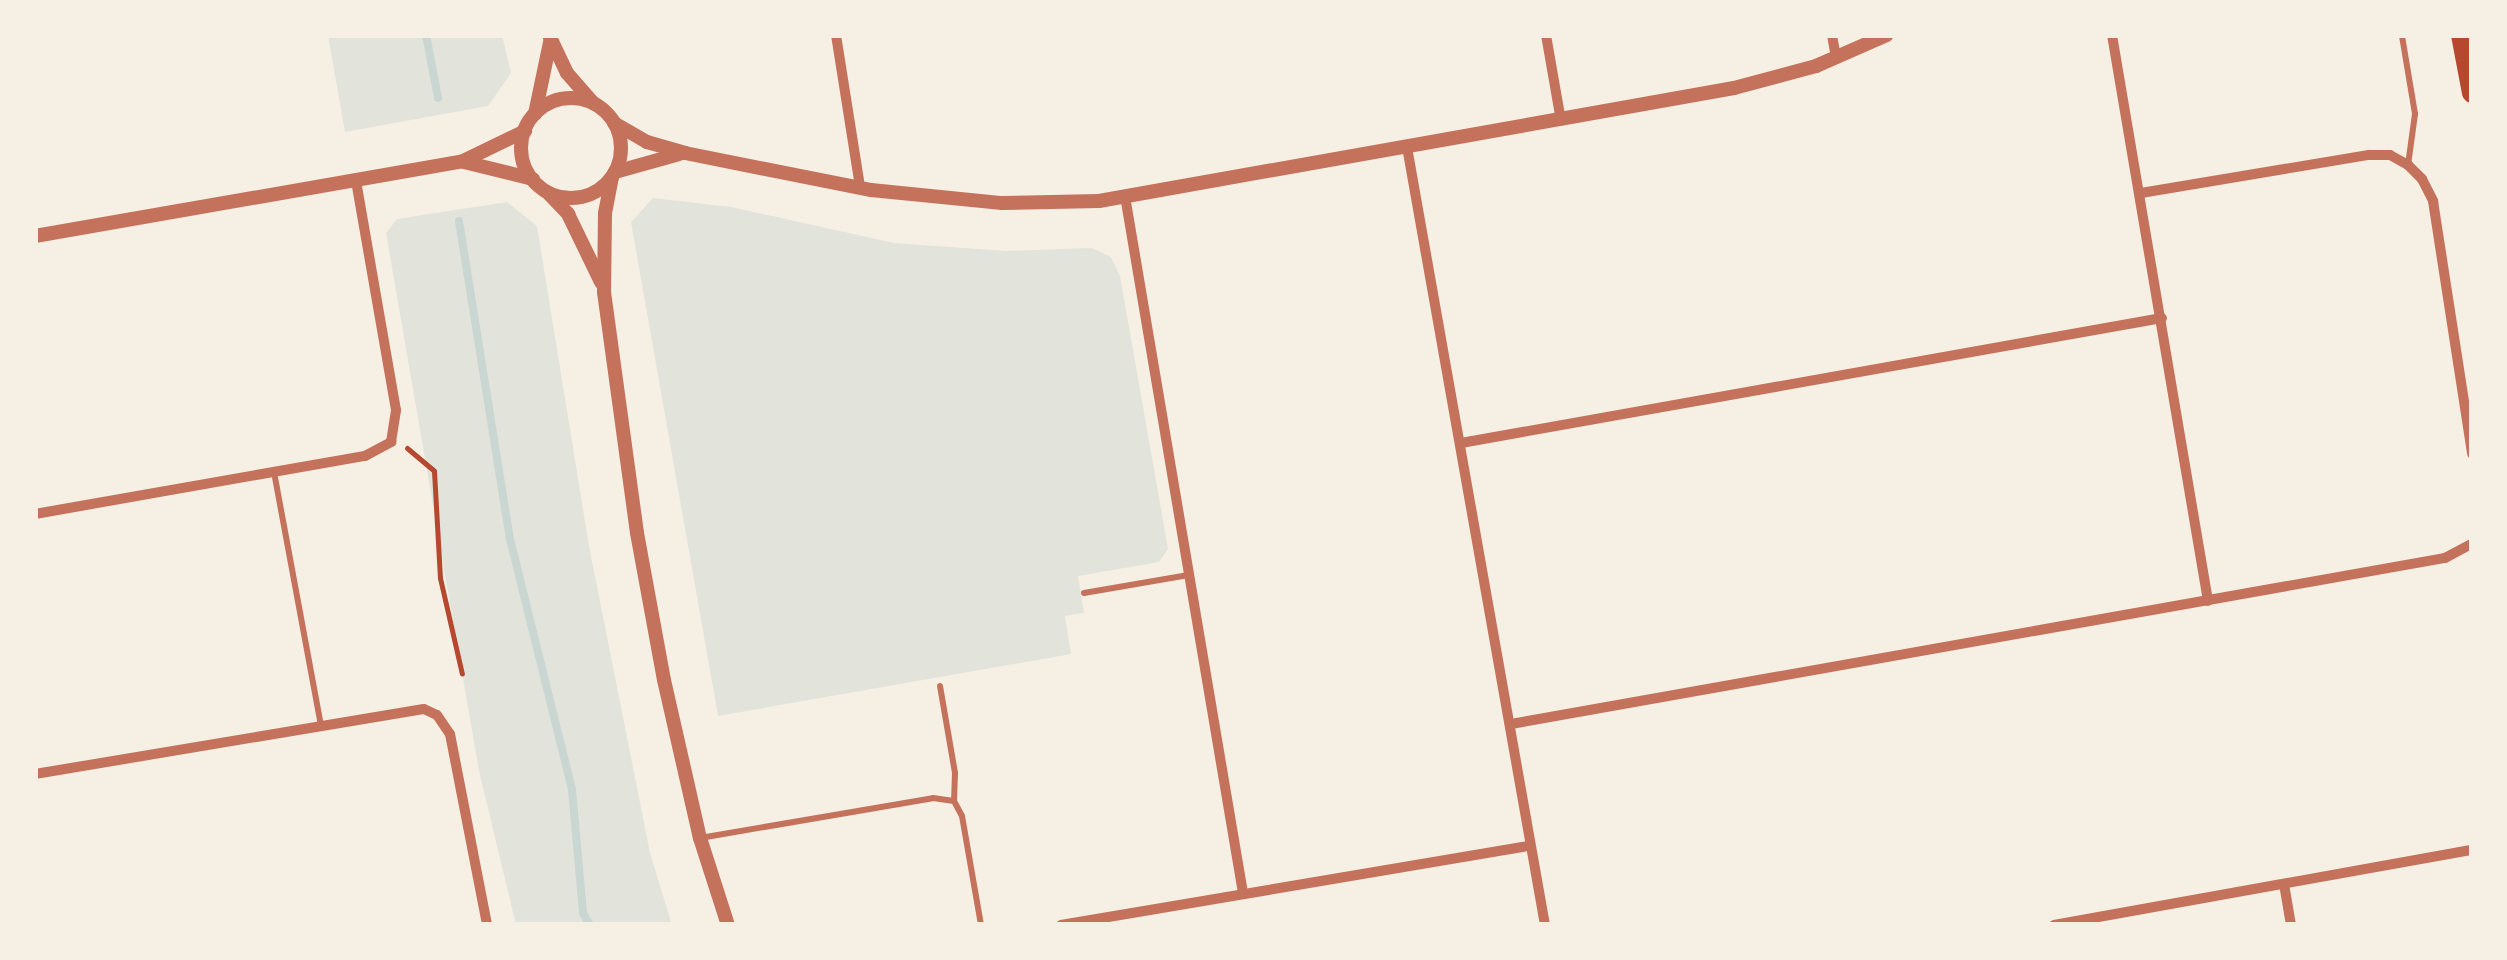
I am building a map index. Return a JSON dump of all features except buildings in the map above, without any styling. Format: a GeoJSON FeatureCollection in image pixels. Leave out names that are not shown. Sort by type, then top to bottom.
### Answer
{"type":"FeatureCollection","features":[{"type":"Feature","properties":{"kind":"highway"},"geometry":{"type":"LineString","coordinates":[[2461,35],[2472,93]]}},
{"type":"Feature","properties":{"kind":"street"},"geometry":{"type":"LineString","coordinates":[[836,35],[860,187]]}},
{"type":"Feature","properties":{"kind":"street"},"geometry":{"type":"LineString","coordinates":[[1546,35],[1561,120]]}},
{"type":"Feature","properties":{"kind":"street"},"geometry":{"type":"LineString","coordinates":[[1832,35],[1836,58]]}},
{"type":"Feature","properties":{"kind":"street"},"geometry":{"type":"LineString","coordinates":[[550,37],[567,72],[592,103],[614,123],[648,142],[684,153],[860,187],[1032,204],[1125,196],[1734,88],[1836,58],[1887,35]]}},
{"type":"Feature","properties":{"kind":"street"},"geometry":{"type":"LineString","coordinates":[[2112,35],[2208,601]]}},
{"type":"Feature","properties":{"kind":"street"},"geometry":{"type":"LineString","coordinates":[[550,37],[534,115],[525,132],[523,161],[532,179],[568,214],[604,292]]}},
{"type":"Feature","properties":{"kind":"street"},"geometry":{"type":"LineString","coordinates":[[534,115],[568,98],[592,103]]}},
{"type":"Feature","properties":{"kind":"street"},"geometry":{"type":"LineString","coordinates":[[614,123],[621,141],[605,213],[604,292],[637,532],[664,680],[700,838],[728,925]]}},
{"type":"Feature","properties":{"kind":"street"},"geometry":{"type":"LineString","coordinates":[[35,236],[464,162],[525,132]]}},
{"type":"Feature","properties":{"kind":"street"},"geometry":{"type":"LineString","coordinates":[[1407,147],[1544,925]]}},
{"type":"Feature","properties":{"kind":"street"},"geometry":{"type":"LineString","coordinates":[[545,191],[582,197],[614,174],[684,153]]}},
{"type":"Feature","properties":{"kind":"street"},"geometry":{"type":"LineString","coordinates":[[2140,194],[2369,155],[2390,155],[2408,165],[2422,179],[2433,201],[2472,454]]}},
{"type":"Feature","properties":{"kind":"street"},"geometry":{"type":"LineString","coordinates":[[464,162],[532,179]]}},
{"type":"Feature","properties":{"kind":"street"},"geometry":{"type":"LineString","coordinates":[[35,514],[365,456],[383,448],[394,436],[396,410],[356,180]]}},
{"type":"Feature","properties":{"kind":"street"},"geometry":{"type":"LineString","coordinates":[[1125,196],[1243,894]]}},
{"type":"Feature","properties":{"kind":"street"},"geometry":{"type":"LineString","coordinates":[[1462,444],[2162,318]]}},
{"type":"Feature","properties":{"kind":"street"},"geometry":{"type":"LineString","coordinates":[[1510,724],[2445,558],[2472,544]]}},
{"type":"Feature","properties":{"kind":"street"},"geometry":{"type":"LineString","coordinates":[[35,774],[424,710],[446,725],[486,925]]}},
{"type":"Feature","properties":{"kind":"street"},"geometry":{"type":"LineString","coordinates":[[1061,925],[1530,846]]}},
{"type":"Feature","properties":{"kind":"street"},"geometry":{"type":"LineString","coordinates":[[2054,925],[2472,850]]}},
{"type":"Feature","properties":{"kind":"street"},"geometry":{"type":"LineString","coordinates":[[2284,884],[2291,925]]}},
{"type":"Feature","properties":{"kind":"lane"},"geometry":{"type":"LineString","coordinates":[[2402,36],[2415,114],[2408,165]]}},
{"type":"Feature","properties":{"kind":"lane"},"geometry":{"type":"LineString","coordinates":[[274,472],[321,726]]}},
{"type":"Feature","properties":{"kind":"lane"},"geometry":{"type":"LineString","coordinates":[[1084,593],[1189,575]]}},
{"type":"Feature","properties":{"kind":"lane"},"geometry":{"type":"LineString","coordinates":[[940,686],[955,773],[954,800],[962,816],[981,925]]}},
{"type":"Feature","properties":{"kind":"lane"},"geometry":{"type":"LineString","coordinates":[[700,838],[933,798],[954,800]]}},
{"type":"Feature","properties":{"kind":"path"},"geometry":{"type":"LineString","coordinates":[[394,436],[434,471],[440,578],[462,674]]}},
{"type":"Feature","properties":{"kind":"shaded area"},"geometry":{"type":"Polygon","coordinates":[[[328,35],[502,35],[511,73],[488,106],[345,132],[328,35]]]}},
{"type":"Feature","properties":{"kind":"shaded area"},"geometry":{"type":"Polygon","coordinates":[[[653,198],[731,207],[894,243],[1006,251],[1092,248],[1111,257],[1120,276],[1168,549],[1159,562],[1078,576],[1084,613],[1065,616],[1071,654],[718,716],[631,222],[653,198]]]}},
{"type":"Feature","properties":{"kind":"shaded area"},"geometry":{"type":"Polygon","coordinates":[[[507,202],[537,226],[589,546],[650,853],[672,925],[516,925],[479,771],[386,233],[397,219],[507,202]]]}},
{"type":"Feature","properties":{"kind":"waterway"},"geometry":{"type":"LineString","coordinates":[[426,35],[438,98]]}},
{"type":"Feature","properties":{"kind":"waterway"},"geometry":{"type":"LineString","coordinates":[[459,221],[510,539],[572,789],[583,913],[590,925]]}}]}
